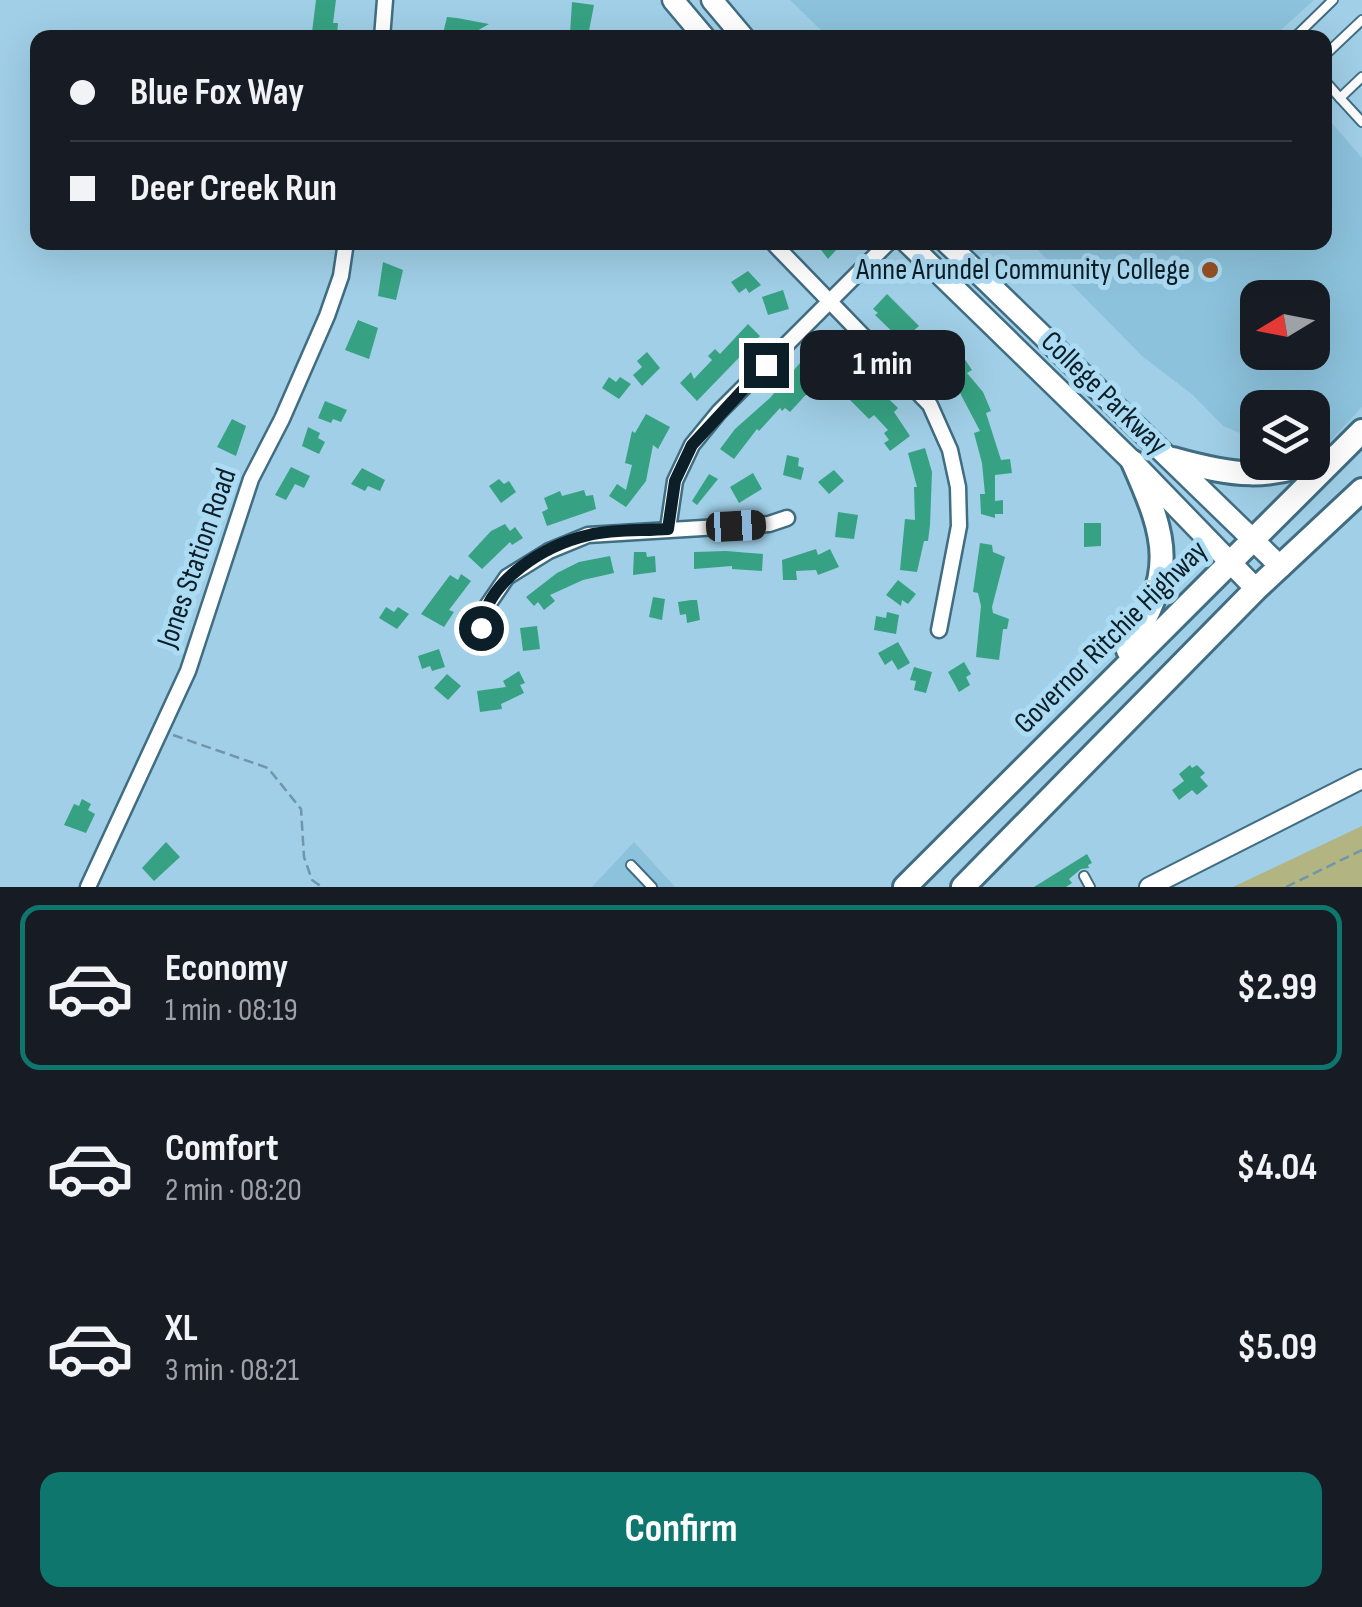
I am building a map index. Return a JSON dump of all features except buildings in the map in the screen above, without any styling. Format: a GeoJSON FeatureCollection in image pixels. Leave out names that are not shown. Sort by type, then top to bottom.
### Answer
{"type":"FeatureCollection","features":[{"type":"Feature","properties":{"kind":"highway","name":"Governor Ritchie Highway"},"geometry":{"type":"LineString","coordinates":[[905,887],[1362,431]]}},
{"type":"Feature","properties":{"kind":"highway"},"geometry":{"type":"LineString","coordinates":[[1173,460],[1245,476],[1275,474],[1340,452]]}},
{"type":"Feature","properties":{"kind":"highway"},"geometry":{"type":"LineString","coordinates":[[1109,682],[1146,620],[1160,574],[1160,527],[1132,462]]}},
{"type":"Feature","properties":{"kind":"highway"},"geometry":{"type":"LineString","coordinates":[[963,887],[1256,589],[1362,490]]}},
{"type":"Feature","properties":{"kind":"main road"},"geometry":{"type":"LineString","coordinates":[[672,0],[698,30]]}},
{"type":"Feature","properties":{"kind":"main road"},"geometry":{"type":"LineString","coordinates":[[712,0],[737,30]]}},
{"type":"Feature","properties":{"kind":"main road","name":"College Parkway"},"geometry":{"type":"LineString","coordinates":[[915,250],[1256,589]]}},
{"type":"Feature","properties":{"kind":"main road","name":"College Parkway"},"geometry":{"type":"LineString","coordinates":[[954,250],[1281,567]]}},
{"type":"Feature","properties":{"kind":"street"},"geometry":{"type":"LineString","coordinates":[[383,30],[385,0]]}},
{"type":"Feature","properties":{"kind":"street","name":"Jones Station Road"},"geometry":{"type":"LineString","coordinates":[[88,887],[188,671],[251,479],[282,420],[327,316],[345,250]]}},
{"type":"Feature","properties":{"kind":"street"},"geometry":{"type":"LineString","coordinates":[[780,250],[930,405],[950,450],[958,486],[958,526],[939,630]]}},
{"type":"Feature","properties":{"kind":"street"},"geometry":{"type":"LineString","coordinates":[[668,529],[675,481],[692,445],[881,250]]}},
{"type":"Feature","properties":{"kind":"street"},"geometry":{"type":"LineString","coordinates":[[479,646],[483,612],[508,577],[542,554],[588,535],[769,524],[787,518]]}},
{"type":"Feature","properties":{"kind":"street"},"geometry":{"type":"LineString","coordinates":[[1149,887],[1362,779]]}},
{"type":"Feature","properties":{"kind":"lane"},"geometry":{"type":"LineString","coordinates":[[1302,30],[1333,0]]}},
{"type":"Feature","properties":{"kind":"lane"},"geometry":{"type":"LineString","coordinates":[[1332,48],[1362,20]]}},
{"type":"Feature","properties":{"kind":"lane"},"geometry":{"type":"LineString","coordinates":[[1340,98],[1362,77]]}},
{"type":"Feature","properties":{"kind":"lane"},"geometry":{"type":"LineString","coordinates":[[1332,89],[1362,122]]}},
{"type":"Feature","properties":{"kind":"lane"},"geometry":{"type":"LineString","coordinates":[[631,865],[652,887]]}},
{"type":"Feature","properties":{"kind":"lane"},"geometry":{"type":"LineString","coordinates":[[1084,876],[1090,887]]}},
{"type":"Feature","properties":{"kind":"path"},"geometry":{"type":"LineString","coordinates":[[162,730],[268,768],[301,809],[304,858],[312,880],[322,887]]}},
{"type":"Feature","properties":{"kind":"path"},"geometry":{"type":"LineString","coordinates":[[1286,887],[1362,850]]}},
{"type":"Feature","properties":{"kind":"shaded area"},"geometry":{"type":"Polygon","coordinates":[[[790,0],[1314,0],[1281,30],[821,30],[790,0]]]}},
{"type":"Feature","properties":{"kind":"shaded area","name":"Anne Arundel Community College"},"geometry":{"type":"Polygon","coordinates":[[[1332,123],[1362,158],[1362,407],[1330,441],[1330,390],[1240,390],[1240,433],[1223,426],[1193,395],[1142,356],[1038,250],[1332,250],[1332,123]]]}},
{"type":"Feature","properties":{"kind":"shaded area"},"geometry":{"type":"Polygon","coordinates":[[[634,842],[675,887],[592,887],[634,842]]]}},
{"type":"Feature","properties":{"kind":"green space"},"geometry":{"type":"Polygon","coordinates":[[[1362,826],[1362,887],[1233,887],[1362,826]]]}},
{"type":"Feature","properties":{"kind":"place","name":"Anne Arundel Community College"},"geometry":{"type":"Point","coordinates":[1210,270]}},
{"type":"Feature","properties":{"kind":"route"},"geometry":{"type":"LineString","coordinates":[[481,628],[483,612],[508,577],[542,554],[588,535],[668,529],[675,481],[692,445],[766,365]]}}]}
